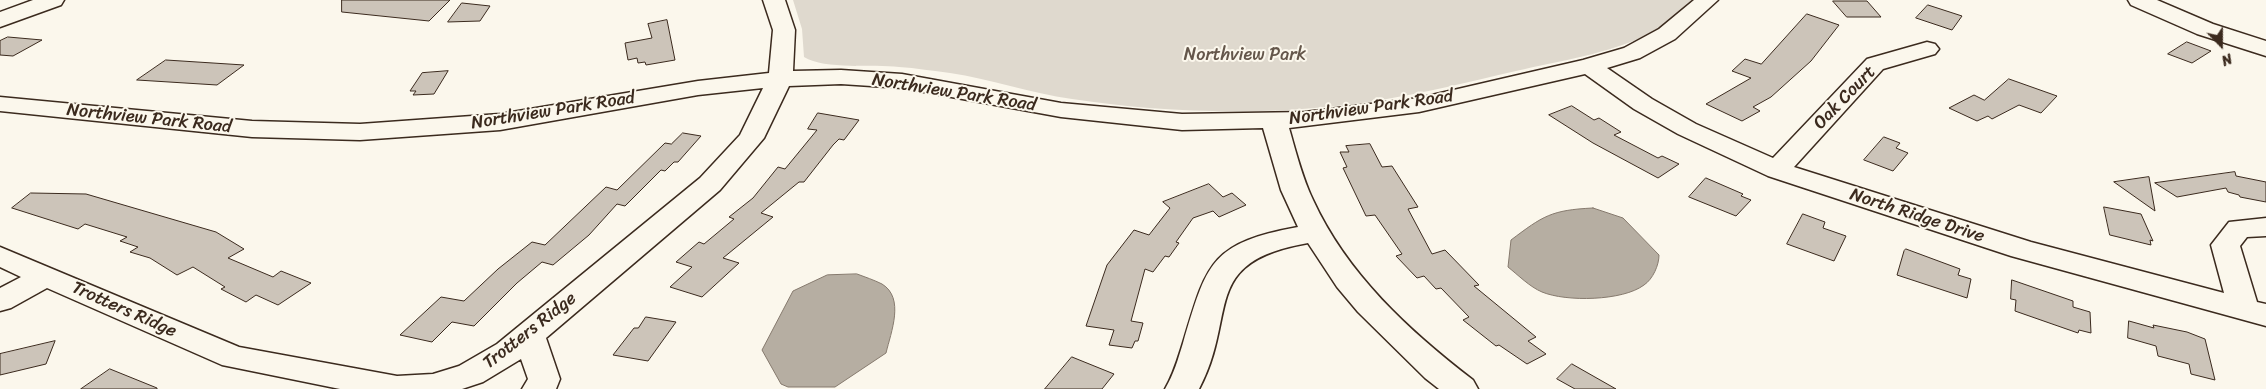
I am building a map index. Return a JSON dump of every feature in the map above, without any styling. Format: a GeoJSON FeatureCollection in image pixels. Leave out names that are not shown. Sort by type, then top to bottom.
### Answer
{"type":"FeatureCollection","features":[{"type":"Feature","properties":{"kind":"street"},"geometry":{"type":"LineString","coordinates":[[0,20],[53,0]]}},
{"type":"Feature","properties":{"kind":"street"},"geometry":{"type":"LineString","coordinates":[[774,0],[784,30],[780,79]]}},
{"type":"Feature","properties":{"kind":"street","name":"Northview Park Road"},"geometry":{"type":"LineString","coordinates":[[0,104],[252,129],[360,132],[500,122],[698,88],[780,79],[841,78],[902,81],[1061,110],[1182,122],[1305,120],[1420,105],[1590,66],[1632,53],[1667,34],[1707,0]]}},
{"type":"Feature","properties":{"kind":"street"},"geometry":{"type":"LineString","coordinates":[[2139,0],[2205,29],[2266,49]]}},
{"type":"Feature","properties":{"kind":"street","name":"Oak Court"},"geometry":{"type":"LineString","coordinates":[[1777,170],[1875,64],[1927,49]]}},
{"type":"Feature","properties":{"kind":"street","name":"North Ridge Drive"},"geometry":{"type":"LineString","coordinates":[[1590,66],[1664,117],[1711,142],[1777,170],[2021,249],[2255,312]]}},
{"type":"Feature","properties":{"kind":"street","name":"Trotters Ridge"},"geometry":{"type":"LineString","coordinates":[[0,256],[233,357],[397,388],[434,388],[471,374],[508,352],[710,184],[751,138],[780,79]]}},
{"type":"Feature","properties":{"kind":"street"},"geometry":{"type":"LineString","coordinates":[[1274,120],[1293,184],[1317,233],[1357,290],[1383,319],[1413,349],[1461,389]]}},
{"type":"Feature","properties":{"kind":"street"},"geometry":{"type":"LineString","coordinates":[[2255,312],[2225,245],[2239,228],[2266,227]]}},
{"type":"Feature","properties":{"kind":"street"},"geometry":{"type":"LineString","coordinates":[[1182,389],[1192,369],[1214,288],[1226,266],[1238,256],[1265,243],[1317,233]]}},
{"type":"Feature","properties":{"kind":"street"},"geometry":{"type":"LineString","coordinates":[[0,301],[46,276]]}},
{"type":"Feature","properties":{"kind":"street"},"geometry":{"type":"LineString","coordinates":[[529,335],[544,379],[539,389]]}},
{"type":"Feature","properties":{"kind":"green space","name":"Northview Park"},"geometry":{"type":"Polygon","coordinates":[[[793,0],[1698,0],[1649,34],[1617,47],[1583,56],[1376,101],[1300,109],[1224,111],[1147,108],[1109,104],[1025,90],[950,73],[889,66],[824,64],[804,57],[802,29],[793,0]]]}},
{"type":"Feature","properties":{"kind":"shaded area"},"geometry":{"type":"Polygon","coordinates":[[[1593,208],[1623,218],[1659,255],[1655,272],[1644,285],[1635,290],[1609,297],[1565,297],[1538,290],[1508,267],[1511,240],[1531,225],[1548,216],[1567,210],[1593,208]]]}},
{"type":"Feature","properties":{"kind":"shaded area"},"geometry":{"type":"Polygon","coordinates":[[[857,274],[882,284],[889,290],[893,298],[895,306],[893,326],[886,353],[835,387],[788,387],[781,384],[762,350],[793,291],[827,275],[857,274]]]}},
{"type":"Feature","properties":{"kind":"building"},"geometry":{"type":"Polygon","coordinates":[[[342,0],[450,0],[429,21],[342,12],[342,0]]]}},
{"type":"Feature","properties":{"kind":"building"},"geometry":{"type":"Polygon","coordinates":[[[1833,1],[1867,1],[1881,17],[1847,17],[1833,1]]]}},
{"type":"Feature","properties":{"kind":"building"},"geometry":{"type":"Polygon","coordinates":[[[462,3],[490,6],[480,21],[448,22],[462,3]]]}},
{"type":"Feature","properties":{"kind":"building"},"geometry":{"type":"Polygon","coordinates":[[[1928,5],[1962,16],[1952,30],[1916,18],[1928,5]]]}},
{"type":"Feature","properties":{"kind":"building"},"geometry":{"type":"Polygon","coordinates":[[[1807,14],[1839,25],[1811,61],[1771,97],[1753,107],[1760,111],[1742,121],[1706,104],[1751,78],[1732,71],[1745,59],[1761,64],[1807,14]]]}},
{"type":"Feature","properties":{"kind":"building"},"geometry":{"type":"Polygon","coordinates":[[[667,20],[675,60],[646,65],[645,62],[638,63],[637,58],[628,60],[625,43],[652,38],[648,24],[667,20]]]}},
{"type":"Feature","properties":{"kind":"building"},"geometry":{"type":"Polygon","coordinates":[[[8,37],[42,40],[13,56],[0,55],[0,41],[8,37]]]}},
{"type":"Feature","properties":{"kind":"building"},"geometry":{"type":"Polygon","coordinates":[[[2187,42],[2211,51],[2192,63],[2168,54],[2187,42]]]}},
{"type":"Feature","properties":{"kind":"building"},"geometry":{"type":"Polygon","coordinates":[[[166,60],[244,65],[217,85],[137,80],[166,60]]]}},
{"type":"Feature","properties":{"kind":"building"},"geometry":{"type":"Polygon","coordinates":[[[448,71],[434,94],[413,95],[416,91],[410,91],[422,73],[448,71]]]}},
{"type":"Feature","properties":{"kind":"building"},"geometry":{"type":"Polygon","coordinates":[[[2009,79],[2057,96],[2041,113],[2019,105],[1992,119],[1988,116],[1977,121],[1949,108],[1974,95],[1984,100],[2009,79]]]}},
{"type":"Feature","properties":{"kind":"building"},"geometry":{"type":"Polygon","coordinates":[[[1572,106],[1594,120],[1599,118],[1621,132],[1614,135],[1658,158],[1662,156],[1679,164],[1658,178],[1593,143],[1549,115],[1572,106]]]}},
{"type":"Feature","properties":{"kind":"building"},"geometry":{"type":"Polygon","coordinates":[[[818,113],[859,120],[844,140],[839,139],[833,145],[804,182],[799,182],[761,213],[773,217],[723,258],[739,263],[702,297],[670,287],[692,267],[676,262],[699,242],[704,244],[734,219],[729,217],[753,198],[778,167],[785,169],[817,130],[808,129],[818,113]]]}},
{"type":"Feature","properties":{"kind":"building"},"geometry":{"type":"Polygon","coordinates":[[[683,133],[701,136],[678,162],[674,162],[665,171],[661,170],[625,206],[617,204],[589,235],[553,265],[542,262],[517,283],[474,326],[452,322],[432,342],[400,335],[441,297],[464,301],[498,269],[532,242],[545,245],[606,187],[617,190],[665,143],[671,144],[683,133]]]}},
{"type":"Feature","properties":{"kind":"building"},"geometry":{"type":"Polygon","coordinates":[[[1884,137],[1900,143],[1896,148],[1908,153],[1893,171],[1864,160],[1884,137]]]}},
{"type":"Feature","properties":{"kind":"building"},"geometry":{"type":"Polygon","coordinates":[[[1370,144],[1382,167],[1392,166],[1418,207],[1408,209],[1432,254],[1445,250],[1479,285],[1474,286],[1536,337],[1528,341],[1546,354],[1527,364],[1499,345],[1496,346],[1463,320],[1469,317],[1441,288],[1436,289],[1424,276],[1417,278],[1396,256],[1402,254],[1375,215],[1366,216],[1343,168],[1347,167],[1340,152],[1349,152],[1346,146],[1370,144]]]}},
{"type":"Feature","properties":{"kind":"building"},"geometry":{"type":"Polygon","coordinates":[[[2235,172],[2236,176],[2266,182],[2266,202],[2240,197],[2228,192],[2226,188],[2177,197],[2155,183],[2235,172]]]}},
{"type":"Feature","properties":{"kind":"building"},"geometry":{"type":"Polygon","coordinates":[[[2149,177],[2155,211],[2114,182],[2149,177]]]}},
{"type":"Feature","properties":{"kind":"building"},"geometry":{"type":"Polygon","coordinates":[[[1706,178],[1743,194],[1741,196],[1751,200],[1736,216],[1689,197],[1706,178]]]}},
{"type":"Feature","properties":{"kind":"building"},"geometry":{"type":"Polygon","coordinates":[[[1209,184],[1223,197],[1232,193],[1246,205],[1219,217],[1213,211],[1193,218],[1176,242],[1179,243],[1169,257],[1165,256],[1153,272],[1145,269],[1131,321],[1143,323],[1138,341],[1135,341],[1132,348],[1109,345],[1114,330],[1086,326],[1107,265],[1134,230],[1149,235],[1170,208],[1163,202],[1209,184]]]}},
{"type":"Feature","properties":{"kind":"building"},"geometry":{"type":"Polygon","coordinates":[[[31,193],[86,194],[216,232],[244,249],[228,258],[273,277],[281,271],[311,283],[278,305],[256,295],[246,302],[221,289],[225,287],[193,267],[177,275],[150,258],[130,252],[138,247],[120,241],[127,237],[85,224],[78,229],[12,208],[31,193]]]}},
{"type":"Feature","properties":{"kind":"building"},"geometry":{"type":"Polygon","coordinates":[[[2104,207],[2141,214],[2153,241],[2150,240],[2151,245],[2110,235],[2104,207]]]}},
{"type":"Feature","properties":{"kind":"building"},"geometry":{"type":"Polygon","coordinates":[[[1803,214],[1825,222],[1823,228],[1846,236],[1834,261],[1787,244],[1803,214]]]}},
{"type":"Feature","properties":{"kind":"building"},"geometry":{"type":"Polygon","coordinates":[[[1906,249],[1960,269],[1958,275],[1971,279],[1967,298],[1897,275],[1906,249]]]}},
{"type":"Feature","properties":{"kind":"building"},"geometry":{"type":"Polygon","coordinates":[[[2012,280],[2073,301],[2073,307],[2090,312],[2091,333],[2079,330],[2078,333],[2015,311],[2016,300],[2011,299],[2012,280]]]}},
{"type":"Feature","properties":{"kind":"building"},"geometry":{"type":"Polygon","coordinates":[[[646,317],[676,322],[648,361],[613,355],[634,328],[638,328],[646,317]]]}},
{"type":"Feature","properties":{"kind":"building"},"geometry":{"type":"Polygon","coordinates":[[[2129,321],[2154,328],[2153,325],[2187,332],[2205,339],[2215,380],[2191,374],[2189,364],[2158,356],[2156,346],[2128,338],[2129,321]]]}},
{"type":"Feature","properties":{"kind":"building"},"geometry":{"type":"Polygon","coordinates":[[[55,341],[46,364],[0,375],[0,354],[55,341]]]}},
{"type":"Feature","properties":{"kind":"building"},"geometry":{"type":"Polygon","coordinates":[[[1072,357],[1114,374],[1102,389],[1045,389],[1072,357]]]}},
{"type":"Feature","properties":{"kind":"building"},"geometry":{"type":"Polygon","coordinates":[[[1572,364],[1616,389],[1575,389],[1557,379],[1572,364]]]}},
{"type":"Feature","properties":{"kind":"building"},"geometry":{"type":"Polygon","coordinates":[[[110,369],[157,388],[157,389],[81,389],[110,369]]]}}]}
